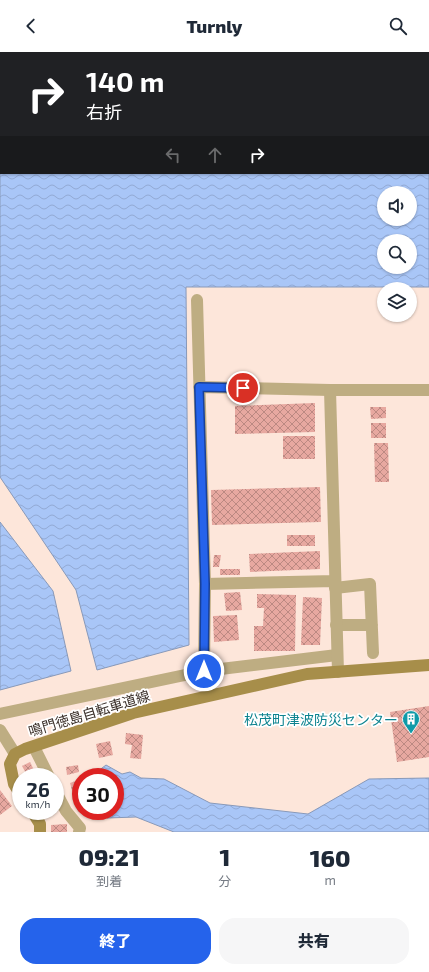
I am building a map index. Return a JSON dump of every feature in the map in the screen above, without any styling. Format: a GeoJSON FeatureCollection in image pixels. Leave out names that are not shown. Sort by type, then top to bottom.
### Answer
{"type":"FeatureCollection","features":[{"type":"Feature","properties":{"kind":"main road","name":"鳴門徳島自転車道線"},"geometry":{"type":"LineString","coordinates":[[15,754],[25,749],[133,713],[307,674],[429,665]]}},
{"type":"Feature","properties":{"kind":"main road"},"geometry":{"type":"LineString","coordinates":[[12,774],[10,764],[15,754]]}},
{"type":"Feature","properties":{"kind":"main road"},"geometry":{"type":"LineString","coordinates":[[38,820],[40,824],[40,832]]}},
{"type":"Feature","properties":{"kind":"street"},"geometry":{"type":"LineString","coordinates":[[197,300],[205,584],[204,671]]}},
{"type":"Feature","properties":{"kind":"street"},"geometry":{"type":"LineString","coordinates":[[199,387],[330,390],[429,390]]}},
{"type":"Feature","properties":{"kind":"street"},"geometry":{"type":"LineString","coordinates":[[330,390],[338,672]]}},
{"type":"Feature","properties":{"kind":"street"},"geometry":{"type":"LineString","coordinates":[[205,584],[370,584],[373,654]]}},
{"type":"Feature","properties":{"kind":"street"},"geometry":{"type":"LineString","coordinates":[[336,625],[372,625]]}},
{"type":"Feature","properties":{"kind":"street"},"geometry":{"type":"LineString","coordinates":[[0,714],[204,671],[337,655]]}},
{"type":"Feature","properties":{"kind":"street"},"geometry":{"type":"LineString","coordinates":[[0,730],[15,754]]}},
{"type":"Feature","properties":{"kind":"street"},"geometry":{"type":"LineString","coordinates":[[34,747],[44,768]]}},
{"type":"Feature","properties":{"kind":"street"},"geometry":{"type":"LineString","coordinates":[[64,807],[80,828],[79,832]]}},
{"type":"Feature","properties":{"kind":"water"},"geometry":{"type":"Polygon","coordinates":[[[0,174],[429,174],[429,287],[417,287],[417,282],[377,282],[377,287],[186,287],[189,645],[97,670],[76,590],[0,477],[0,174]]]}},
{"type":"Feature","properties":{"kind":"water"},"geometry":{"type":"Polygon","coordinates":[[[0,522],[53,591],[71,671],[0,690],[0,522]]]}},
{"type":"Feature","properties":{"kind":"water"},"geometry":{"type":"Polygon","coordinates":[[[106,765],[111,768],[102,768],[106,765]]]}},
{"type":"Feature","properties":{"kind":"water"},"geometry":{"type":"Polygon","coordinates":[[[130,772],[141,778],[164,779],[210,803],[308,814],[369,779],[429,778],[429,832],[174,832],[136,817],[124,817],[124,774],[130,772]]]}},
{"type":"Feature","properties":{"kind":"building"},"geometry":{"type":"Polygon","coordinates":[[[315,403],[315,432],[235,434],[235,406],[315,403]]]}},
{"type":"Feature","properties":{"kind":"building"},"geometry":{"type":"Polygon","coordinates":[[[370,407],[386,407],[386,418],[371,419],[370,407]]]}},
{"type":"Feature","properties":{"kind":"building"},"geometry":{"type":"Polygon","coordinates":[[[371,423],[386,423],[386,438],[371,438],[371,423]]]}},
{"type":"Feature","properties":{"kind":"building"},"geometry":{"type":"Polygon","coordinates":[[[283,436],[315,436],[315,459],[283,459],[283,436]]]}},
{"type":"Feature","properties":{"kind":"building"},"geometry":{"type":"Polygon","coordinates":[[[374,443],[388,443],[389,482],[375,482],[374,443]]]}},
{"type":"Feature","properties":{"kind":"building"},"geometry":{"type":"Polygon","coordinates":[[[320,487],[321,522],[212,525],[211,490],[320,487]]]}},
{"type":"Feature","properties":{"kind":"building"},"geometry":{"type":"Polygon","coordinates":[[[287,535],[315,535],[315,546],[287,546],[287,535]]]}},
{"type":"Feature","properties":{"kind":"building"},"geometry":{"type":"Polygon","coordinates":[[[320,551],[320,569],[250,572],[249,554],[320,551]]]}},
{"type":"Feature","properties":{"kind":"building"},"geometry":{"type":"Polygon","coordinates":[[[214,555],[221,555],[219,567],[213,567],[214,555]]]}},
{"type":"Feature","properties":{"kind":"building"},"geometry":{"type":"Polygon","coordinates":[[[220,569],[240,569],[240,575],[220,575],[220,569]]]}},
{"type":"Feature","properties":{"kind":"building"},"geometry":{"type":"Polygon","coordinates":[[[240,592],[242,610],[226,611],[224,593],[240,592]]]}},
{"type":"Feature","properties":{"kind":"building"},"geometry":{"type":"Polygon","coordinates":[[[257,594],[296,595],[295,651],[254,651],[254,626],[263,626],[264,608],[257,608],[257,594]]]}},
{"type":"Feature","properties":{"kind":"building"},"geometry":{"type":"Polygon","coordinates":[[[303,597],[322,598],[320,645],[301,645],[303,597]]]}},
{"type":"Feature","properties":{"kind":"building"},"geometry":{"type":"Polygon","coordinates":[[[237,615],[239,640],[214,642],[213,616],[237,615]]]}},
{"type":"Feature","properties":{"kind":"building","name":"松茂町津波防災センター"},"geometry":{"type":"Polygon","coordinates":[[[429,706],[429,757],[397,762],[390,712],[429,706]]]}},
{"type":"Feature","properties":{"kind":"building"},"geometry":{"type":"Polygon","coordinates":[[[126,733],[143,735],[141,759],[130,758],[132,745],[125,744],[126,733]]]}},
{"type":"Feature","properties":{"kind":"building"},"geometry":{"type":"Polygon","coordinates":[[[110,741],[113,755],[99,758],[96,744],[110,741]]]}},
{"type":"Feature","properties":{"kind":"building"},"geometry":{"type":"Polygon","coordinates":[[[30,762],[33,768],[23,768],[22,766],[30,762]]]}},
{"type":"Feature","properties":{"kind":"building"},"geometry":{"type":"Polygon","coordinates":[[[78,765],[78,768],[72,768],[72,774],[67,775],[66,767],[78,765]]]}},
{"type":"Feature","properties":{"kind":"building"},"geometry":{"type":"Polygon","coordinates":[[[0,790],[12,806],[0,815],[0,790]]]}},
{"type":"Feature","properties":{"kind":"building"},"geometry":{"type":"Polygon","coordinates":[[[67,824],[67,832],[51,832],[51,825],[67,824]]]}},
{"type":"Feature","properties":{"kind":"place","name":"松茂町津波防災センター"},"geometry":{"type":"Point","coordinates":[411,734]}},
{"type":"Feature","properties":{"kind":"route"},"geometry":{"type":"LineString","coordinates":[[204,671],[205,584],[199,387],[243,388]]}}]}
